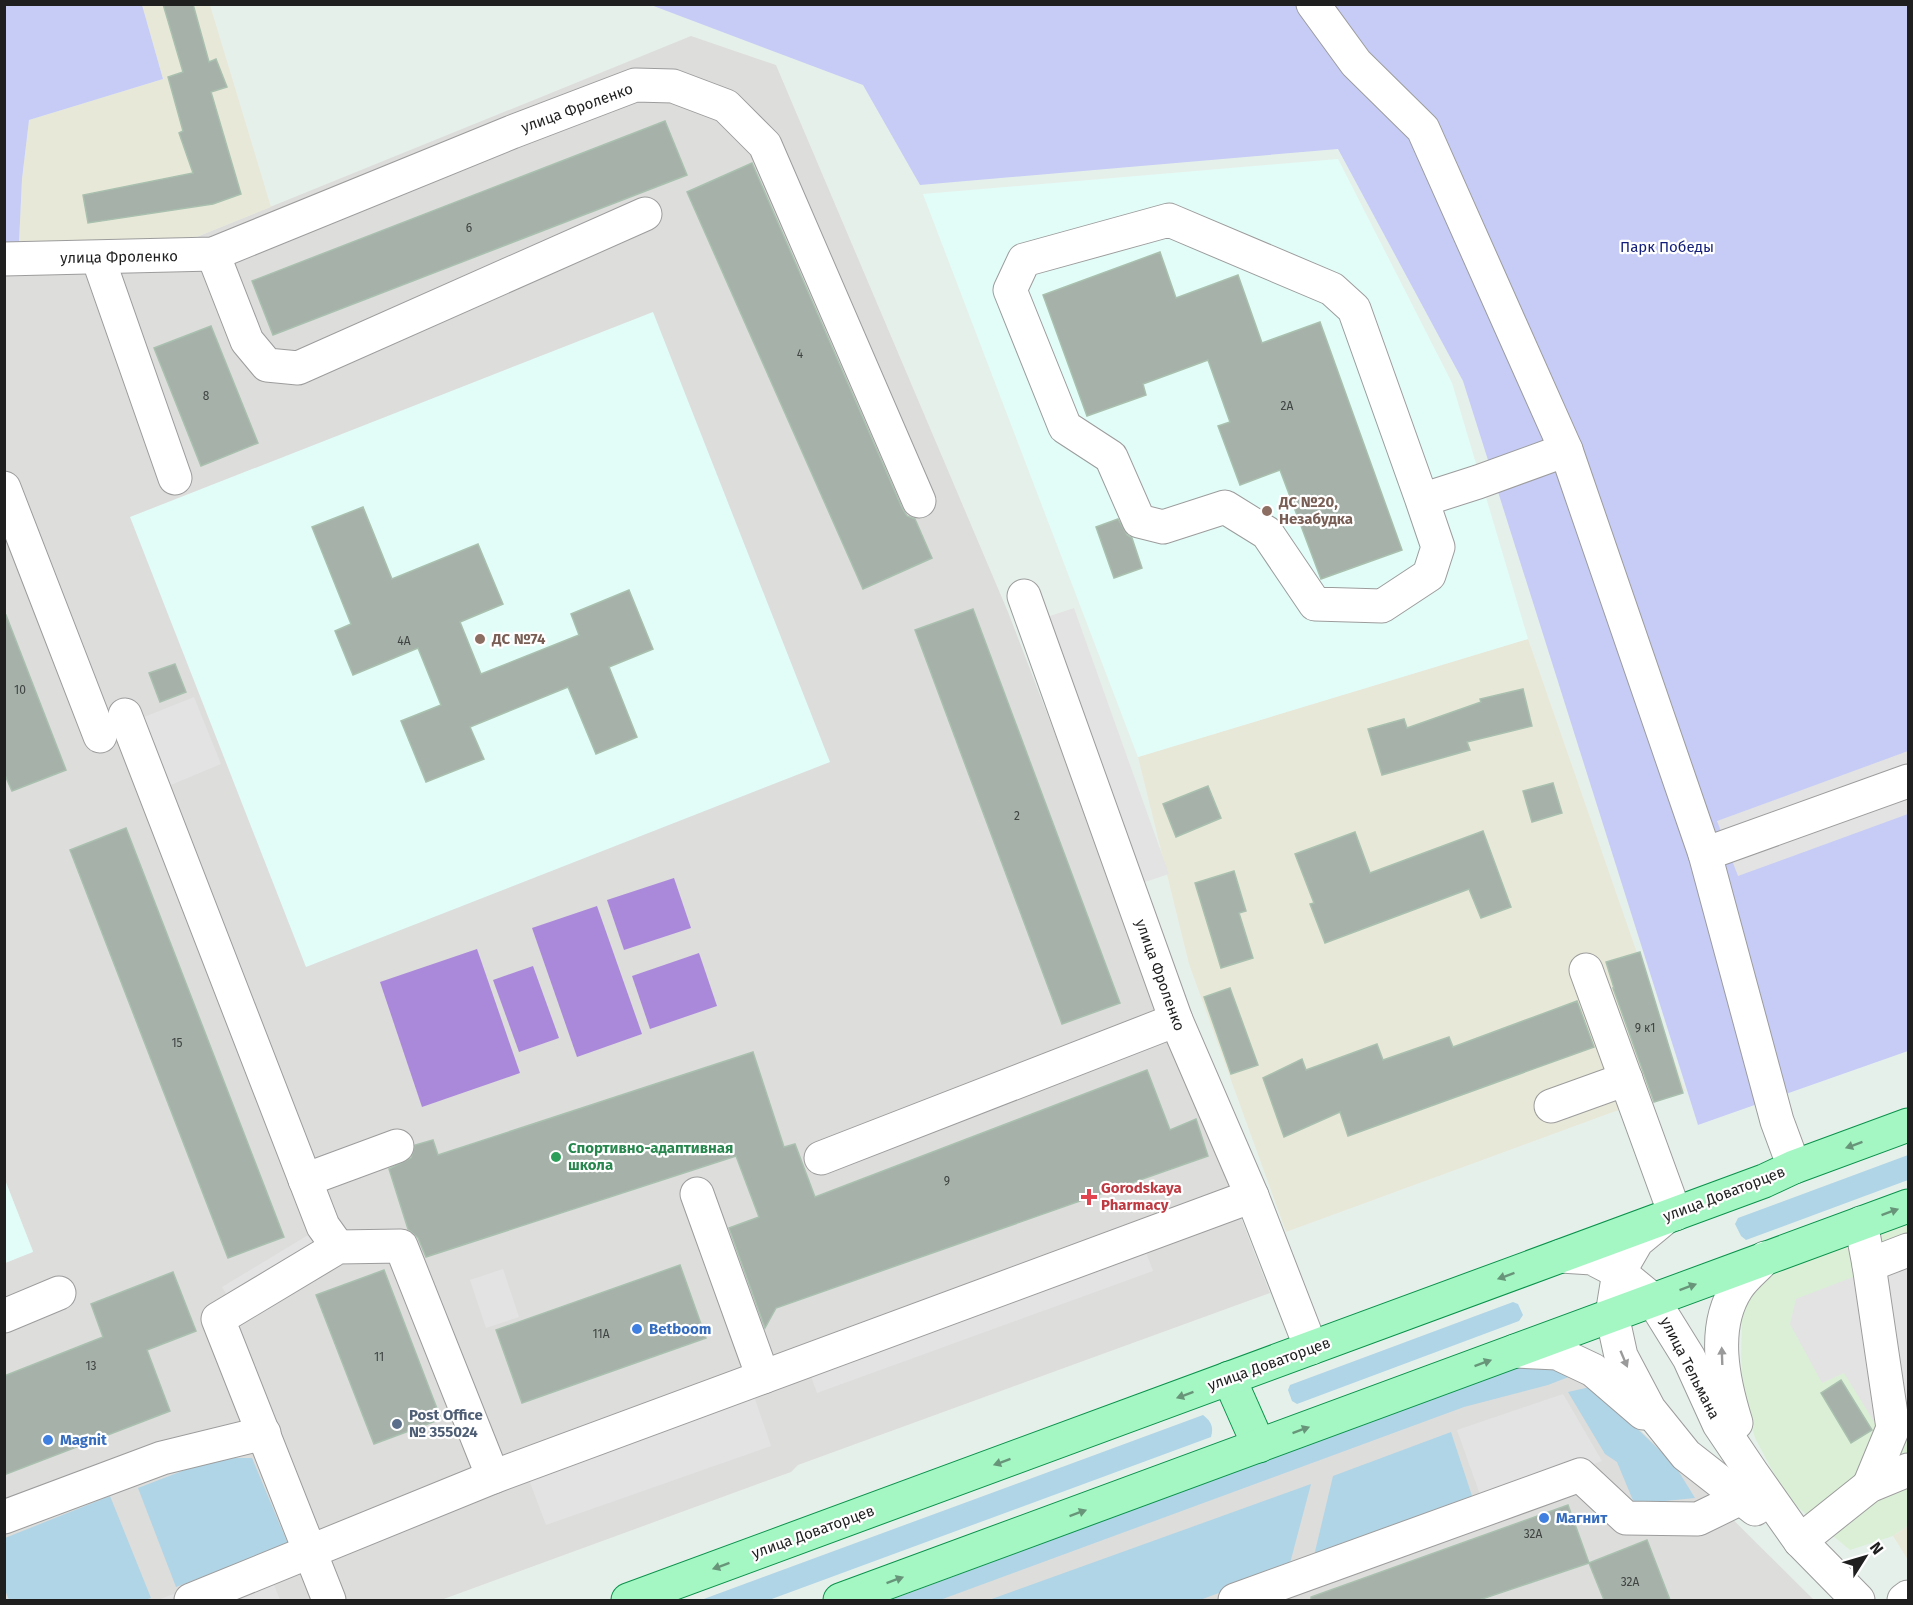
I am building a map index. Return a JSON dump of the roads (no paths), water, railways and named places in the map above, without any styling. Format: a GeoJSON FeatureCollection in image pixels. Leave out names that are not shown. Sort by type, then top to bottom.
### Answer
{"type":"FeatureCollection","features":[{"type":"Feature","properties":{"kind":"main road","name":"улица Доваторцев"},"geometry":{"type":"LineString","coordinates":[[628,1600],[1561,1256],[1908,1125]]}},
{"type":"Feature","properties":{"kind":"main road"},"geometry":{"type":"LineString","coordinates":[[840,1600],[1908,1206]]}},
{"type":"Feature","properties":{"kind":"main road"},"geometry":{"type":"LineString","coordinates":[[1229,1378],[1259,1446]]}},
{"type":"Feature","properties":{"kind":"street"},"geometry":{"type":"LineString","coordinates":[[1313,4],[1356,63],[1423,129],[1566,450],[1705,854],[1777,1121],[1794,1167]]}},
{"type":"Feature","properties":{"kind":"street","name":"улица Фроленко"},"geometry":{"type":"LineString","coordinates":[[4,259],[213,254],[512,132],[635,86],[674,86],[726,106],[765,145],[918,501]]}},
{"type":"Feature","properties":{"kind":"street"},"geometry":{"type":"LineString","coordinates":[[213,254],[247,341],[267,365],[298,368],[645,214]]}},
{"type":"Feature","properties":{"kind":"street"},"geometry":{"type":"LineString","coordinates":[[1170,220],[1332,289],[1354,309],[1422,500],[1438,547],[1429,575],[1382,606],[1315,604],[1267,533],[1225,507],[1163,527],[1139,521],[1111,457],[1065,427],[1010,290],[1024,260],[1170,220]]}},
{"type":"Feature","properties":{"kind":"street"},"geometry":{"type":"LineString","coordinates":[[98,258],[175,478]]}},
{"type":"Feature","properties":{"kind":"street"},"geometry":{"type":"LineString","coordinates":[[1422,500],[1566,450]]}},
{"type":"Feature","properties":{"kind":"street"},"geometry":{"type":"LineString","coordinates":[[4,488],[99,736]]}},
{"type":"Feature","properties":{"kind":"street","name":"улица Фроленко"},"geometry":{"type":"LineString","coordinates":[[1024,596],[1176,1020],[1252,1196],[1311,1348]]}},
{"type":"Feature","properties":{"kind":"street"},"geometry":{"type":"LineString","coordinates":[[124,715],[323,1226],[338,1247]]}},
{"type":"Feature","properties":{"kind":"street"},"geometry":{"type":"LineString","coordinates":[[1705,854],[1908,781]]}},
{"type":"Feature","properties":{"kind":"street"},"geometry":{"type":"LineString","coordinates":[[1586,970],[1626,1079],[1671,1215]]}},
{"type":"Feature","properties":{"kind":"street"},"geometry":{"type":"LineString","coordinates":[[821,1158],[1176,1020]]}},
{"type":"Feature","properties":{"kind":"street"},"geometry":{"type":"LineString","coordinates":[[1551,1106],[1626,1079]]}},
{"type":"Feature","properties":{"kind":"street"},"geometry":{"type":"LineString","coordinates":[[305,1180],[397,1146]]}},
{"type":"Feature","properties":{"kind":"street"},"geometry":{"type":"LineString","coordinates":[[697,1194],[763,1377]]}},
{"type":"Feature","properties":{"kind":"street"},"geometry":{"type":"LineString","coordinates":[[191,1600],[493,1477],[1252,1196]]}},
{"type":"Feature","properties":{"kind":"street","name":"улица Тельмана"},"geometry":{"type":"LineString","coordinates":[[1671,1215],[1636,1241],[1619,1272],[1612,1315],[1621,1356],[1625,1364],[1649,1409],[1686,1455]]}},
{"type":"Feature","properties":{"kind":"street"},"geometry":{"type":"LineString","coordinates":[[1861,1223],[1893,1428],[1869,1486]]}},
{"type":"Feature","properties":{"kind":"street"},"geometry":{"type":"LineString","coordinates":[[328,1600],[218,1319],[338,1247],[401,1246],[493,1477]]}},
{"type":"Feature","properties":{"kind":"street"},"geometry":{"type":"LineString","coordinates":[[1869,1265],[1908,1250]]}},
{"type":"Feature","properties":{"kind":"street","name":"улица Тельмана"},"geometry":{"type":"LineString","coordinates":[[1561,1256],[1592,1258],[1619,1272],[1653,1300],[1689,1358],[1746,1485]]}},
{"type":"Feature","properties":{"kind":"street","name":"улица Тельмана"},"geometry":{"type":"LineString","coordinates":[[1746,1485],[1726,1392],[1722,1351],[1725,1316],[1737,1288],[1765,1258]]}},
{"type":"Feature","properties":{"kind":"street"},"geometry":{"type":"LineString","coordinates":[[4,1316],[59,1293]]}},
{"type":"Feature","properties":{"kind":"street","name":"улица Тельмана"},"geometry":{"type":"LineString","coordinates":[[1515,1351],[1557,1353],[1593,1370],[1631,1401],[1686,1455],[1746,1485],[1858,1600]]}},
{"type":"Feature","properties":{"kind":"street"},"geometry":{"type":"LineString","coordinates":[[4,1517],[162,1458],[264,1433]]}},
{"type":"Feature","properties":{"kind":"street"},"geometry":{"type":"LineString","coordinates":[[1800,1541],[1869,1486],[1908,1470]]}},
{"type":"Feature","properties":{"kind":"street"},"geometry":{"type":"LineString","coordinates":[[1235,1600],[1293,1590],[1580,1475],[1626,1518],[1698,1519],[1746,1485]]}},
{"type":"Feature","properties":{"kind":"street"},"geometry":{"type":"LineString","coordinates":[[1904,1600],[1908,1597]]}},
{"type":"Feature","properties":{"kind":"place","name":"ДС №20, Незабудка"},"geometry":{"type":"Point","coordinates":[1267,511]}},
{"type":"Feature","properties":{"kind":"place","name":"ДС №74"},"geometry":{"type":"Point","coordinates":[480,639]}},
{"type":"Feature","properties":{"kind":"place","name":"Спортивно-адаптивная школа"},"geometry":{"type":"Point","coordinates":[556,1157]}},
{"type":"Feature","properties":{"kind":"place","name":"Gorodskaya Pharmacy"},"geometry":{"type":"Point","coordinates":[1089,1197]}},
{"type":"Feature","properties":{"kind":"place","name":"Betboom"},"geometry":{"type":"Point","coordinates":[637,1329]}},
{"type":"Feature","properties":{"kind":"place","name":"Post Office № 355024"},"geometry":{"type":"Point","coordinates":[397,1424]}},
{"type":"Feature","properties":{"kind":"place","name":"Magnit"},"geometry":{"type":"Point","coordinates":[48,1440]}},
{"type":"Feature","properties":{"kind":"place","name":"Магнит"},"geometry":{"type":"Point","coordinates":[1544,1518]}},
{"type":"Feature","properties":{"kind":"park label","name":"Парк Победы"},"geometry":{"type":"Point","coordinates":[1667,247]}}]}
